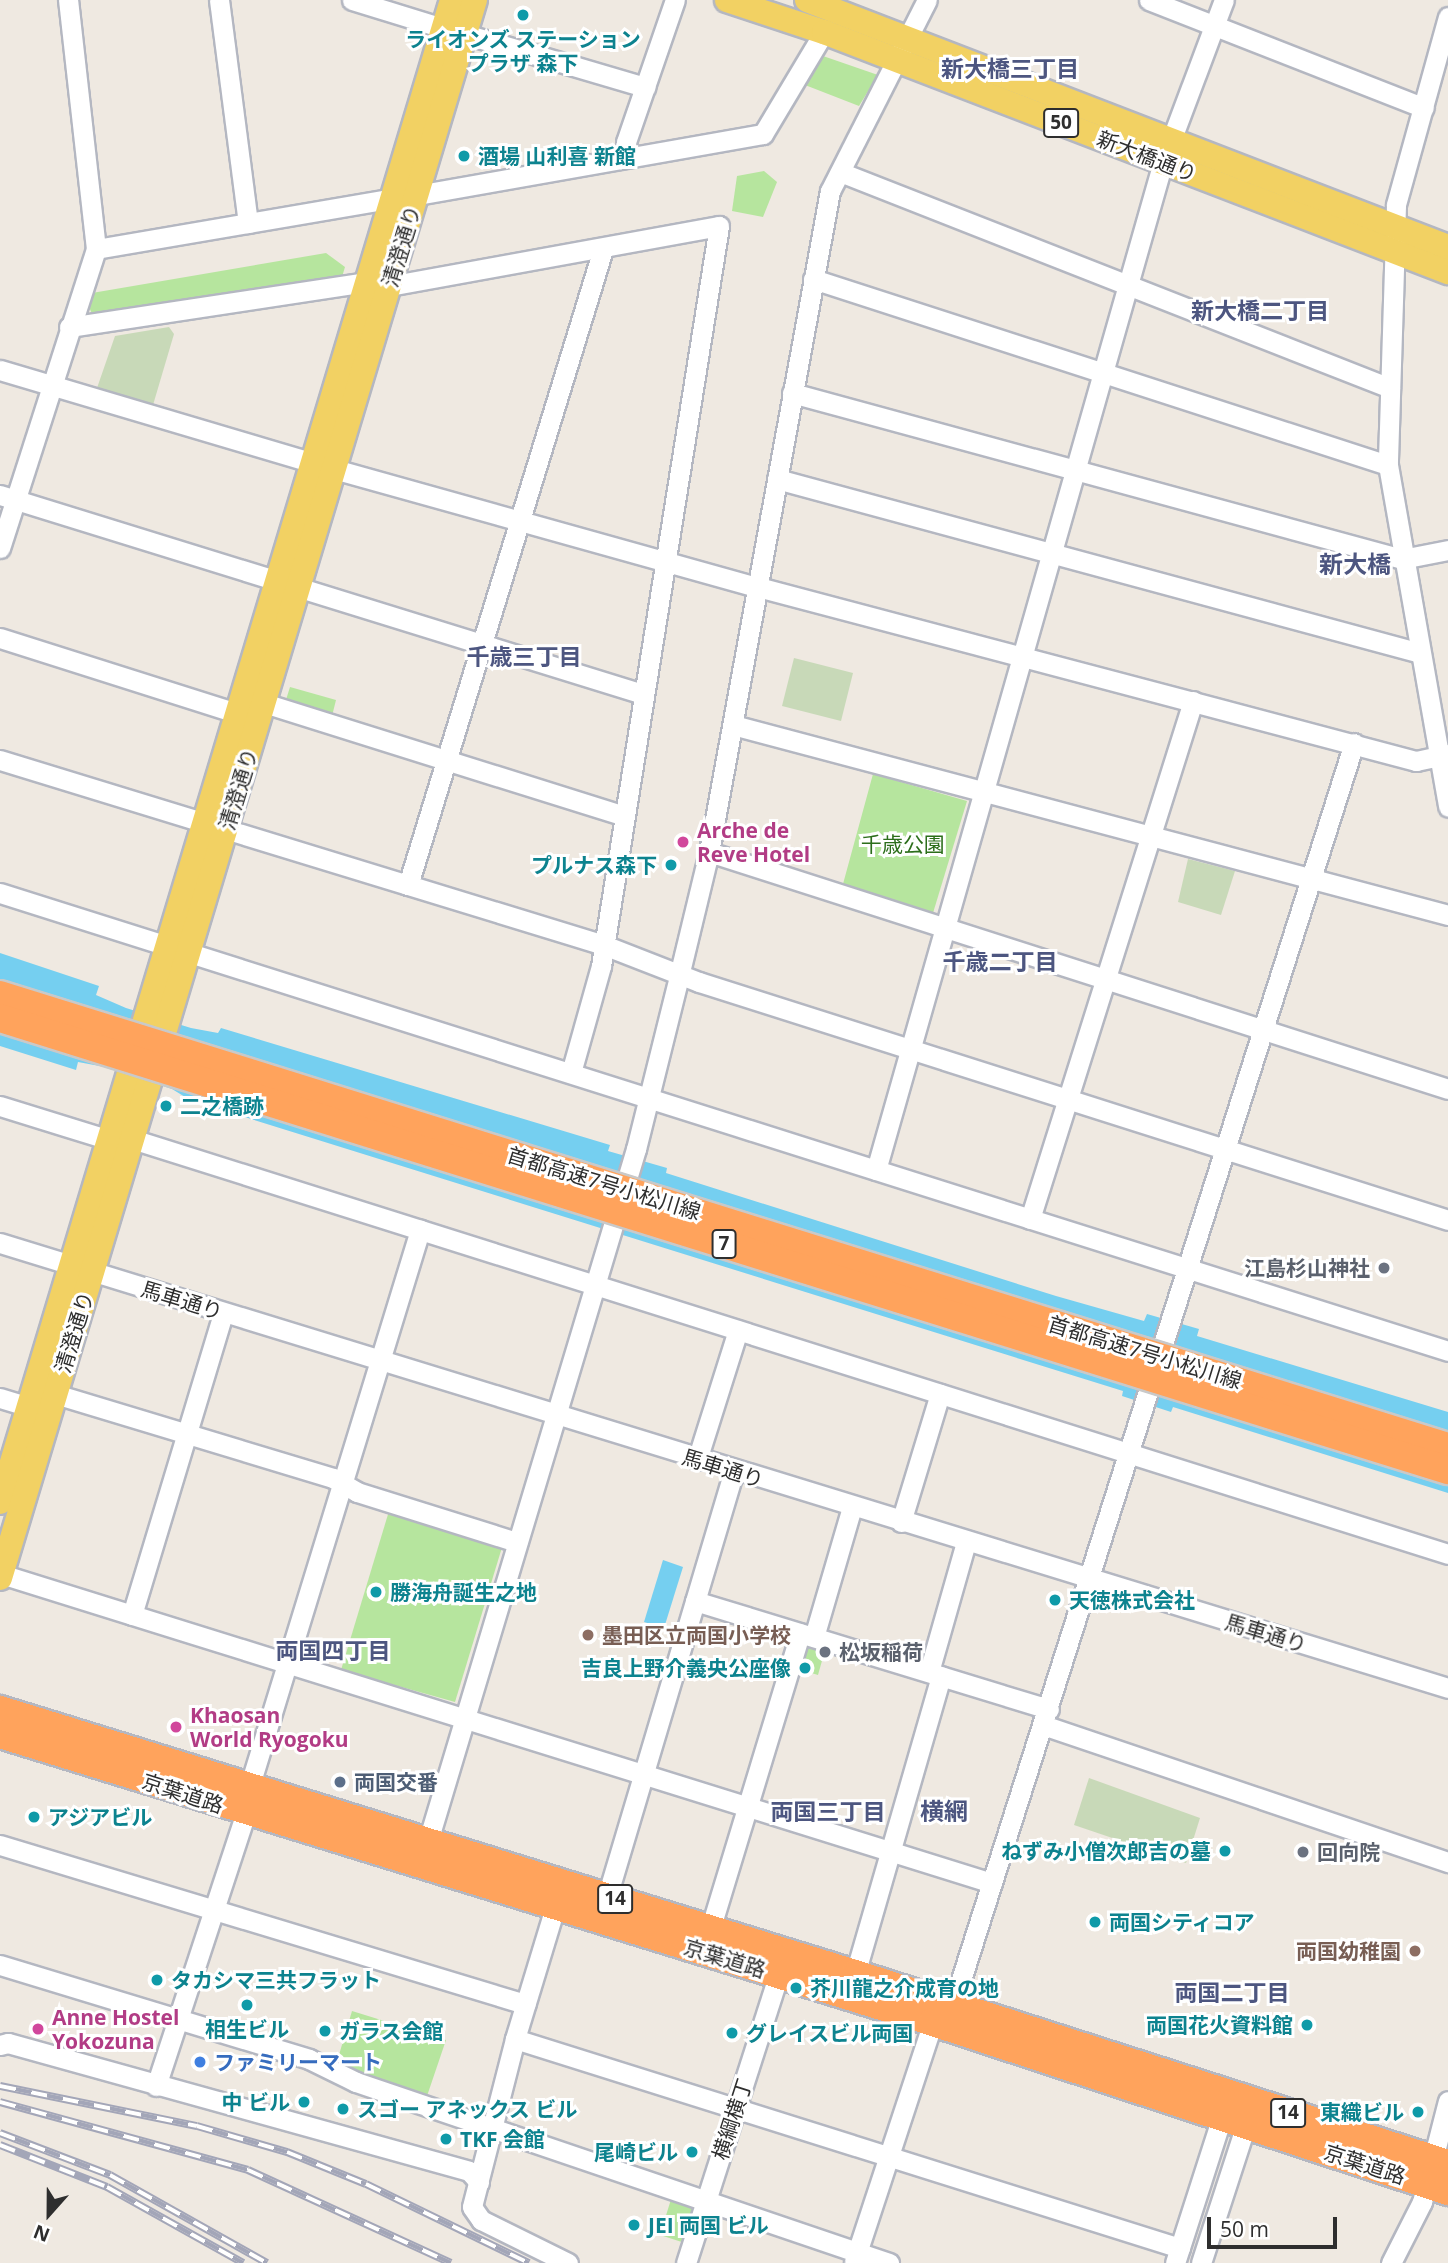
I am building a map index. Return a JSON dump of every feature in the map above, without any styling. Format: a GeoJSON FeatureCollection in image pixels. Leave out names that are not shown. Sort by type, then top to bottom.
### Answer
{"type":"FeatureCollection","features":[{"type":"Feature","properties":{"kind":"highway","name":"首都高速7号小松川線"},"geometry":{"type":"LineString","coordinates":[[0,995],[1448,1447]]}},
{"type":"Feature","properties":{"kind":"highway","name":"首都高速7号小松川線"},"geometry":{"type":"LineString","coordinates":[[0,1018],[1448,1470]]}},
{"type":"Feature","properties":{"kind":"highway","name":"京葉道路"},"geometry":{"type":"LineString","coordinates":[[0,1710],[248,1801],[428,1841],[559,1894]]}},
{"type":"Feature","properties":{"kind":"highway","name":"京葉道路"},"geometry":{"type":"LineString","coordinates":[[0,1734],[248,1801],[559,1894],[779,1974],[943,2014],[1439,2175]]}},
{"type":"Feature","properties":{"kind":"highway","name":"京葉道路"},"geometry":{"type":"LineString","coordinates":[[603,1908],[710,1930],[855,1974],[943,2014]]}},
{"type":"Feature","properties":{"kind":"main road","name":"清澄通り"},"geometry":{"type":"LineString","coordinates":[[452,0],[454,31]]}},
{"type":"Feature","properties":{"kind":"main road","name":"清澄通り"},"geometry":{"type":"LineString","coordinates":[[0,1576],[55,1394],[83,1269],[216,825],[239,714],[288,583],[454,31],[475,0]]}},
{"type":"Feature","properties":{"kind":"main road","name":"新大橋通り"},"geometry":{"type":"LineString","coordinates":[[727,0],[1167,151],[1394,239],[1448,272]]}},
{"type":"Feature","properties":{"kind":"main road","name":"新大橋通り"},"geometry":{"type":"LineString","coordinates":[[807,0],[836,4],[1167,151]]}},
{"type":"Feature","properties":{"kind":"main road","name":"新大橋通り"},"geometry":{"type":"LineString","coordinates":[[1394,239],[1448,247]]}},
{"type":"Feature","properties":{"kind":"main road","name":"清澄通り"},"geometry":{"type":"LineString","coordinates":[[216,825],[264,703],[288,583]]}},
{"type":"Feature","properties":{"kind":"main road","name":"清澄通り"},"geometry":{"type":"LineString","coordinates":[[0,1502],[29,1406],[83,1269]]}},
{"type":"Feature","properties":{"kind":"street"},"geometry":{"type":"LineString","coordinates":[[0,548],[8,498],[51,385],[96,248],[68,0]]}},
{"type":"Feature","properties":{"kind":"street"},"geometry":{"type":"LineString","coordinates":[[219,0],[248,223]]}},
{"type":"Feature","properties":{"kind":"street"},"geometry":{"type":"LineString","coordinates":[[352,0],[645,87]]}},
{"type":"Feature","properties":{"kind":"street"},"geometry":{"type":"LineString","coordinates":[[627,156],[626,142],[675,0]]}},
{"type":"Feature","properties":{"kind":"street"},"geometry":{"type":"LineString","coordinates":[[428,1841],[636,1149],[679,976],[709,852],[830,191],[899,61],[927,0]]}},
{"type":"Feature","properties":{"kind":"street"},"geometry":{"type":"LineString","coordinates":[[1149,0],[1424,108]]}},
{"type":"Feature","properties":{"kind":"street"},"geometry":{"type":"LineString","coordinates":[[876,1170],[1167,151],[1224,0]]}},
{"type":"Feature","properties":{"kind":"street"},"geometry":{"type":"LineString","coordinates":[[1448,18],[1441,67],[1424,108],[1396,205],[1388,465],[1420,653],[1444,755],[1448,807]]}},
{"type":"Feature","properties":{"kind":"street"},"geometry":{"type":"LineString","coordinates":[[96,248],[763,134],[824,32]]}},
{"type":"Feature","properties":{"kind":"street"},"geometry":{"type":"LineString","coordinates":[[840,172],[1390,388]]}},
{"type":"Feature","properties":{"kind":"street"},"geometry":{"type":"LineString","coordinates":[[69,327],[378,284],[603,249],[719,226],[663,561],[604,945],[571,1073]]}},
{"type":"Feature","properties":{"kind":"street"},"geometry":{"type":"LineString","coordinates":[[408,885],[603,249]]}},
{"type":"Feature","properties":{"kind":"street"},"geometry":{"type":"LineString","coordinates":[[813,279],[1388,465]]}},
{"type":"Feature","properties":{"kind":"street"},"geometry":{"type":"LineString","coordinates":[[0,370],[324,466],[758,587],[1416,761],[1444,755]]}},
{"type":"Feature","properties":{"kind":"street"},"geometry":{"type":"LineString","coordinates":[[792,393],[1077,468],[1402,559],[1448,550]]}},
{"type":"Feature","properties":{"kind":"street"},"geometry":{"type":"LineString","coordinates":[[777,480],[1420,653]]}},
{"type":"Feature","properties":{"kind":"street"},"geometry":{"type":"LineString","coordinates":[[8,498],[643,694]]}},
{"type":"Feature","properties":{"kind":"street"},"geometry":{"type":"LineString","coordinates":[[0,638],[239,714]]}},
{"type":"Feature","properties":{"kind":"street"},"geometry":{"type":"LineString","coordinates":[[1030,1219],[1193,701]]}},
{"type":"Feature","properties":{"kind":"street"},"geometry":{"type":"LineString","coordinates":[[264,703],[625,816]]}},
{"type":"Feature","properties":{"kind":"street"},"geometry":{"type":"LineString","coordinates":[[733,725],[1448,915]]}},
{"type":"Feature","properties":{"kind":"street"},"geometry":{"type":"LineString","coordinates":[[855,2257],[887,2156],[992,1883],[1228,1149],[1354,743]]}},
{"type":"Feature","properties":{"kind":"street"},"geometry":{"type":"LineString","coordinates":[[0,760],[604,945],[679,976],[1448,1220]]}},
{"type":"Feature","properties":{"kind":"street"},"geometry":{"type":"LineString","coordinates":[[709,852],[1448,1089]]}},
{"type":"Feature","properties":{"kind":"street"},"geometry":{"type":"LineString","coordinates":[[0,893],[1448,1351]]}},
{"type":"Feature","properties":{"kind":"street"},"geometry":{"type":"LineString","coordinates":[[0,1106],[420,1230],[1448,1554]]}},
{"type":"Feature","properties":{"kind":"street"},"geometry":{"type":"LineString","coordinates":[[156,2086],[215,1909],[420,1230]]}},
{"type":"Feature","properties":{"kind":"street","name":"馬車通り"},"geometry":{"type":"LineString","coordinates":[[0,1243],[554,1417],[1448,1688]]}},
{"type":"Feature","properties":{"kind":"street"},"geometry":{"type":"LineString","coordinates":[[132,1615],[223,1313]]}},
{"type":"Feature","properties":{"kind":"street"},"geometry":{"type":"LineString","coordinates":[[697,1460],[738,1330]]}},
{"type":"Feature","properties":{"kind":"street"},"geometry":{"type":"LineString","coordinates":[[55,1394],[343,1482],[357,1492],[517,1542]]}},
{"type":"Feature","properties":{"kind":"street"},"geometry":{"type":"LineString","coordinates":[[901,1522],[940,1394]]}},
{"type":"Feature","properties":{"kind":"street"},"geometry":{"type":"LineString","coordinates":[[0,1398],[29,1406]]}},
{"type":"Feature","properties":{"kind":"street"},"geometry":{"type":"LineString","coordinates":[[603,1908],[734,1471]]}},
{"type":"Feature","properties":{"kind":"street"},"geometry":{"type":"LineString","coordinates":[[710,1930],[748,1807],[852,1507]]}},
{"type":"Feature","properties":{"kind":"street"},"geometry":{"type":"LineString","coordinates":[[855,1974],[890,1851],[966,1542]]}},
{"type":"Feature","properties":{"kind":"street"},"geometry":{"type":"LineString","coordinates":[[0,1576],[992,1883]]}},
{"type":"Feature","properties":{"kind":"street"},"geometry":{"type":"LineString","coordinates":[[695,1601],[935,1674],[1046,1717],[1448,1862]]}},
{"type":"Feature","properties":{"kind":"street"},"geometry":{"type":"LineString","coordinates":[[0,1845],[525,2004]]}},
{"type":"Feature","properties":{"kind":"street"},"geometry":{"type":"LineString","coordinates":[[559,1894],[515,2039],[472,2207],[481,2220],[568,2263]]}},
{"type":"Feature","properties":{"kind":"street"},"geometry":{"type":"LineString","coordinates":[[0,1965],[179,2017],[309,2059],[356,2082],[494,2125],[706,2199],[855,2257],[890,2263]]}},
{"type":"Feature","properties":{"kind":"street","name":"横綱横丁"},"geometry":{"type":"LineString","coordinates":[[686,2263],[779,1974]]}},
{"type":"Feature","properties":{"kind":"street"},"geometry":{"type":"LineString","coordinates":[[515,2039],[887,2156],[1178,2255],[1238,2110]]}},
{"type":"Feature","properties":{"kind":"street"},"geometry":{"type":"LineString","coordinates":[[0,2045],[8,2043],[469,2171],[479,2182]]}},
{"type":"Feature","properties":{"kind":"street"},"geometry":{"type":"LineString","coordinates":[[1391,2263],[1439,2175],[1448,2101]]}},
{"type":"Feature","properties":{"kind":"street"},"geometry":{"type":"LineString","coordinates":[[1201,2263],[1238,2110]]}},
{"type":"Feature","properties":{"kind":"green space"},"geometry":{"type":"Polygon","coordinates":[[[823,56],[878,75],[859,106],[805,85],[823,56]]]}},
{"type":"Feature","properties":{"kind":"green space"},"geometry":{"type":"Polygon","coordinates":[[[764,171],[777,182],[763,217],[732,211],[737,176],[764,171]]]}},
{"type":"Feature","properties":{"kind":"green space"},"geometry":{"type":"Polygon","coordinates":[[[326,253],[345,267],[342,277],[93,316],[89,307],[92,293],[326,253]]]}},
{"type":"Feature","properties":{"kind":"green space"},"geometry":{"type":"Polygon","coordinates":[[[169,327],[174,334],[153,405],[97,388],[115,336],[169,327]]]}},
{"type":"Feature","properties":{"kind":"green space"},"geometry":{"type":"Polygon","coordinates":[[[794,658],[853,673],[841,721],[782,706],[794,658]]]}},
{"type":"Feature","properties":{"kind":"green space"},"geometry":{"type":"Polygon","coordinates":[[[290,687],[336,700],[332,716],[285,703],[290,687]]]}},
{"type":"Feature","properties":{"kind":"green space","name":"千歳公園"},"geometry":{"type":"Polygon","coordinates":[[[873,774],[967,801],[933,913],[843,884],[873,774]]]}},
{"type":"Feature","properties":{"kind":"green space"},"geometry":{"type":"Polygon","coordinates":[[[1188,859],[1235,871],[1221,915],[1178,902],[1188,859]]]}},
{"type":"Feature","properties":{"kind":"green space"},"geometry":{"type":"Polygon","coordinates":[[[389,1511],[503,1544],[455,1702],[341,1670],[389,1511]]]}},
{"type":"Feature","properties":{"kind":"green space"},"geometry":{"type":"Polygon","coordinates":[[[803,1643],[825,1650],[818,1675],[795,1668],[803,1643]]]}},
{"type":"Feature","properties":{"kind":"green space"},"geometry":{"type":"Polygon","coordinates":[[[1089,1778],[1200,1818],[1186,1863],[1074,1825],[1089,1778]]]}},
{"type":"Feature","properties":{"kind":"green space"},"geometry":{"type":"Polygon","coordinates":[[[352,2011],[446,2040],[427,2096],[336,2065],[352,2011]]]}},
{"type":"Feature","properties":{"kind":"green space"},"geometry":{"type":"Polygon","coordinates":[[[672,2196],[701,2206],[688,2244],[660,2235],[672,2196]]]}},
{"type":"Feature","properties":{"kind":"water"},"geometry":{"type":"Polygon","coordinates":[[[0,953],[99,986],[96,995],[126,1008],[191,1028],[218,1033],[221,1028],[610,1145],[608,1151],[667,1168],[666,1173],[1056,1296],[1144,1321],[1147,1314],[1199,1329],[1197,1336],[1448,1412],[1448,1493],[1173,1407],[1171,1412],[1122,1396],[1123,1391],[190,1100],[172,1089],[105,1067],[78,1062],[76,1070],[0,1046],[0,953]]]}},
{"type":"Feature","properties":{"kind":"water"},"geometry":{"type":"Polygon","coordinates":[[[663,1560],[683,1567],[664,1628],[644,1622],[663,1560]]]}},
{"type":"Feature","properties":{"kind":"railway"},"geometry":{"type":"LineString","coordinates":[[0,2086],[197,2126],[287,2152],[366,2184],[529,2263]]}},
{"type":"Feature","properties":{"kind":"railway"},"geometry":{"type":"LineString","coordinates":[[0,2102],[248,2170],[451,2263]]}},
{"type":"Feature","properties":{"kind":"railway"},"geometry":{"type":"LineString","coordinates":[[0,2133],[110,2175],[267,2263]]}},
{"type":"Feature","properties":{"kind":"railway"},"geometry":{"type":"LineString","coordinates":[[0,2145],[107,2187],[243,2263]]}},
{"type":"Feature","properties":{"kind":"place","name":"ライオンズ ステーション プラザ 森下"},"geometry":{"type":"Point","coordinates":[523,15]}},
{"type":"Feature","properties":{"kind":"place","name":"酒場 山利喜 新館"},"geometry":{"type":"Point","coordinates":[464,156]}},
{"type":"Feature","properties":{"kind":"place","name":"Arche de Reve Hotel"},"geometry":{"type":"Point","coordinates":[683,842]}},
{"type":"Feature","properties":{"kind":"place","name":"プルナス森下"},"geometry":{"type":"Point","coordinates":[671,865]}},
{"type":"Feature","properties":{"kind":"place","name":"二之橋跡"},"geometry":{"type":"Point","coordinates":[166,1106]}},
{"type":"Feature","properties":{"kind":"place","name":"江島杉山神社"},"geometry":{"type":"Point","coordinates":[1384,1268]}},
{"type":"Feature","properties":{"kind":"place","name":"勝海舟誕生之地"},"geometry":{"type":"Point","coordinates":[376,1592]}},
{"type":"Feature","properties":{"kind":"place","name":"天徳株式会社"},"geometry":{"type":"Point","coordinates":[1055,1600]}},
{"type":"Feature","properties":{"kind":"place","name":"墨田区立両国小学校"},"geometry":{"type":"Point","coordinates":[588,1635]}},
{"type":"Feature","properties":{"kind":"place","name":"松坂稲荷"},"geometry":{"type":"Point","coordinates":[825,1652]}},
{"type":"Feature","properties":{"kind":"place","name":"吉良上野介義央公座像"},"geometry":{"type":"Point","coordinates":[805,1668]}},
{"type":"Feature","properties":{"kind":"place","name":"Khaosan World Ryogoku"},"geometry":{"type":"Point","coordinates":[176,1727]}},
{"type":"Feature","properties":{"kind":"place","name":"両国交番"},"geometry":{"type":"Point","coordinates":[340,1782]}},
{"type":"Feature","properties":{"kind":"place","name":"アジアビル"},"geometry":{"type":"Point","coordinates":[34,1817]}},
{"type":"Feature","properties":{"kind":"place","name":"ねずみ小僧次郎吉の墓"},"geometry":{"type":"Point","coordinates":[1225,1851]}},
{"type":"Feature","properties":{"kind":"place","name":"回向院"},"geometry":{"type":"Point","coordinates":[1303,1852]}},
{"type":"Feature","properties":{"kind":"place","name":"両国シティコア"},"geometry":{"type":"Point","coordinates":[1095,1922]}},
{"type":"Feature","properties":{"kind":"place","name":"両国幼稚園"},"geometry":{"type":"Point","coordinates":[1415,1951]}},
{"type":"Feature","properties":{"kind":"place","name":"タカシマ三共フラット"},"geometry":{"type":"Point","coordinates":[157,1980]}},
{"type":"Feature","properties":{"kind":"place","name":"芥川龍之介成育の地"},"geometry":{"type":"Point","coordinates":[796,1988]}},
{"type":"Feature","properties":{"kind":"place","name":"相生ビル"},"geometry":{"type":"Point","coordinates":[247,2005]}},
{"type":"Feature","properties":{"kind":"place","name":"両国花火資料館"},"geometry":{"type":"Point","coordinates":[1307,2025]}},
{"type":"Feature","properties":{"kind":"place","name":"Anne Hostel Yokozuna"},"geometry":{"type":"Point","coordinates":[38,2029]}},
{"type":"Feature","properties":{"kind":"place","name":"ガラス会館"},"geometry":{"type":"Point","coordinates":[325,2031]}},
{"type":"Feature","properties":{"kind":"place","name":"グレイスビル両国"},"geometry":{"type":"Point","coordinates":[732,2033]}},
{"type":"Feature","properties":{"kind":"place","name":"ファミリーマート"},"geometry":{"type":"Point","coordinates":[200,2062]}},
{"type":"Feature","properties":{"kind":"place","name":"中 ビル"},"geometry":{"type":"Point","coordinates":[304,2102]}},
{"type":"Feature","properties":{"kind":"place","name":"スゴー アネックス ビル"},"geometry":{"type":"Point","coordinates":[343,2109]}},
{"type":"Feature","properties":{"kind":"place","name":"東織ビル"},"geometry":{"type":"Point","coordinates":[1418,2112]}},
{"type":"Feature","properties":{"kind":"place","name":"TKF 会館"},"geometry":{"type":"Point","coordinates":[446,2139]}},
{"type":"Feature","properties":{"kind":"place","name":"尾崎ビル"},"geometry":{"type":"Point","coordinates":[692,2152]}},
{"type":"Feature","properties":{"kind":"place","name":"JEI 両国 ビル"},"geometry":{"type":"Point","coordinates":[634,2225]}},
{"type":"Feature","properties":{"kind":"district","name":"新大橋三丁目"},"geometry":{"type":"Point","coordinates":[1010,68]}},
{"type":"Feature","properties":{"kind":"district","name":"新大橋二丁目"},"geometry":{"type":"Point","coordinates":[1260,310]}},
{"type":"Feature","properties":{"kind":"district","name":"新大橋"},"geometry":{"type":"Point","coordinates":[1355,564]}},
{"type":"Feature","properties":{"kind":"district","name":"千歳三丁目"},"geometry":{"type":"Point","coordinates":[524,656]}},
{"type":"Feature","properties":{"kind":"district","name":"千歳二丁目"},"geometry":{"type":"Point","coordinates":[1000,961]}},
{"type":"Feature","properties":{"kind":"district","name":"両国四丁目"},"geometry":{"type":"Point","coordinates":[333,1650]}},
{"type":"Feature","properties":{"kind":"district","name":"両国三丁目"},"geometry":{"type":"Point","coordinates":[828,1811]}},
{"type":"Feature","properties":{"kind":"district","name":"横網"},"geometry":{"type":"Point","coordinates":[944,1811]}},
{"type":"Feature","properties":{"kind":"district","name":"両国二丁目"},"geometry":{"type":"Point","coordinates":[1232,1992]}}]}
